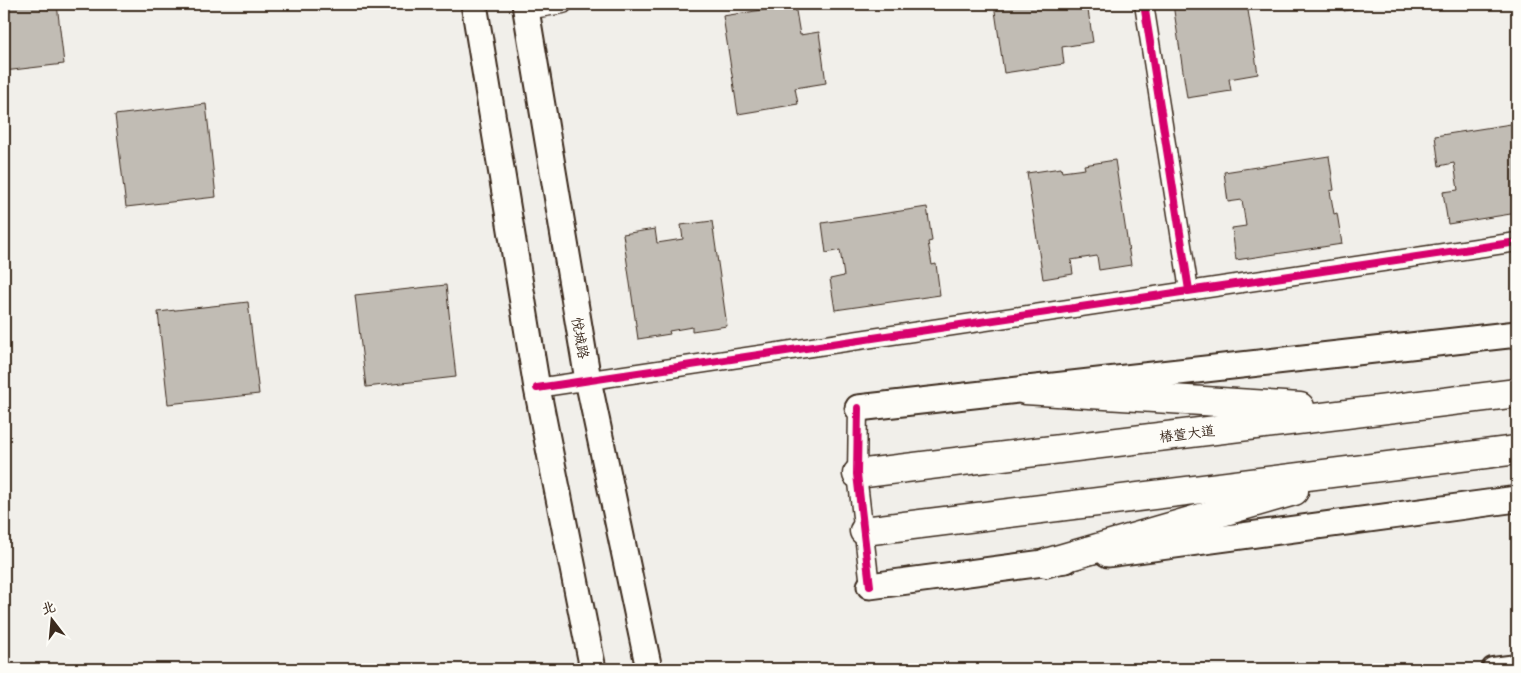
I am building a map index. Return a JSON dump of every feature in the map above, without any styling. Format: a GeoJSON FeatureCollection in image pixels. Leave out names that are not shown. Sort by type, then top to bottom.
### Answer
{"type":"FeatureCollection","features":[{"type":"Feature","properties":{"kind":"highway"},"geometry":{"type":"LineString","coordinates":[[1025,390],[1367,412]]}},
{"type":"Feature","properties":{"kind":"highway","name":"椿萱大道"},"geometry":{"type":"LineString","coordinates":[[857,474],[1517,393]]}},
{"type":"Feature","properties":{"kind":"highway"},"geometry":{"type":"LineString","coordinates":[[864,531],[1517,450]]}},
{"type":"Feature","properties":{"kind":"highway"},"geometry":{"type":"LineString","coordinates":[[1046,563],[1376,468]]}},
{"type":"Feature","properties":{"kind":"main road"},"geometry":{"type":"LineString","coordinates":[[474,4],[537,388],[593,669]]}},
{"type":"Feature","properties":{"kind":"main road","name":"悦城路"},"geometry":{"type":"LineString","coordinates":[[525,7],[588,380],[649,669]]}},
{"type":"Feature","properties":{"kind":"main road"},"geometry":{"type":"LineString","coordinates":[[858,408],[1517,334]]}},
{"type":"Feature","properties":{"kind":"main road"},"geometry":{"type":"LineString","coordinates":[[870,586],[1517,499]]}},
{"type":"Feature","properties":{"kind":"main road"},"geometry":{"type":"LineString","coordinates":[[1453,508],[1517,507]]}},
{"type":"Feature","properties":{"kind":"street"},"geometry":{"type":"LineString","coordinates":[[525,7],[563,4]]}},
{"type":"Feature","properties":{"kind":"street"},"geometry":{"type":"LineString","coordinates":[[1144,4],[1188,290]]}},
{"type":"Feature","properties":{"kind":"street"},"geometry":{"type":"LineString","coordinates":[[537,388],[1517,242]]}},
{"type":"Feature","properties":{"kind":"street"},"geometry":{"type":"LineString","coordinates":[[858,408],[857,474],[870,586]]}},
{"type":"Feature","properties":{"kind":"street"},"geometry":{"type":"LineString","coordinates":[[1492,669],[1517,666]]}},
{"type":"Feature","properties":{"kind":"building"},"geometry":{"type":"Polygon","coordinates":[[[4,4],[57,4],[64,64],[4,71],[4,4]]]}},
{"type":"Feature","properties":{"kind":"building"},"geometry":{"type":"Polygon","coordinates":[[[994,4],[1087,4],[1093,42],[1062,47],[1064,64],[1004,73],[994,4]]]}},
{"type":"Feature","properties":{"kind":"building"},"geometry":{"type":"Polygon","coordinates":[[[1173,4],[1247,4],[1258,74],[1229,79],[1231,91],[1187,98],[1173,4]]]}},
{"type":"Feature","properties":{"kind":"building"},"geometry":{"type":"Polygon","coordinates":[[[1343,4],[1371,4],[1372,6],[1344,11],[1343,4]]]}},
{"type":"Feature","properties":{"kind":"building"},"geometry":{"type":"Polygon","coordinates":[[[795,5],[800,35],[819,32],[826,83],[795,88],[798,104],[738,114],[723,16],[795,5]]]}},
{"type":"Feature","properties":{"kind":"building"},"geometry":{"type":"Polygon","coordinates":[[[206,104],[216,197],[126,207],[115,115],[206,104]]]}},
{"type":"Feature","properties":{"kind":"building"},"geometry":{"type":"Polygon","coordinates":[[[1517,123],[1517,213],[1448,224],[1443,192],[1458,190],[1454,163],[1439,166],[1435,136],[1517,123]]]}},
{"type":"Feature","properties":{"kind":"building"},"geometry":{"type":"Polygon","coordinates":[[[1329,156],[1334,190],[1330,191],[1334,214],[1337,213],[1342,244],[1236,260],[1232,228],[1246,226],[1242,200],[1228,202],[1224,172],[1329,156]]]}},
{"type":"Feature","properties":{"kind":"building"},"geometry":{"type":"Polygon","coordinates":[[[1115,160],[1131,265],[1099,270],[1097,256],[1071,260],[1073,274],[1043,279],[1027,173],[1061,168],[1062,172],[1085,169],[1084,165],[1115,160]]]}},
{"type":"Feature","properties":{"kind":"building"},"geometry":{"type":"Polygon","coordinates":[[[927,207],[932,241],[928,242],[932,265],[936,264],[940,295],[835,310],[830,279],[844,276],[840,250],[826,253],[822,223],[927,207]]]}},
{"type":"Feature","properties":{"kind":"building"},"geometry":{"type":"Polygon","coordinates":[[[712,221],[727,326],[692,331],[692,327],[669,331],[670,334],[638,339],[623,234],[655,229],[657,243],[683,239],[681,225],[712,221]]]}},
{"type":"Feature","properties":{"kind":"building"},"geometry":{"type":"Polygon","coordinates":[[[446,285],[456,377],[366,387],[355,295],[446,285]]]}},
{"type":"Feature","properties":{"kind":"building"},"geometry":{"type":"Polygon","coordinates":[[[248,302],[259,394],[168,404],[158,312],[248,302]]]}},
{"type":"Feature","properties":{"kind":"cycle path"},"geometry":{"type":"LineString","coordinates":[[1144,4],[1189,290]]}},
{"type":"Feature","properties":{"kind":"cycle path"},"geometry":{"type":"LineString","coordinates":[[537,388],[1517,242]]}},
{"type":"Feature","properties":{"kind":"cycle path"},"geometry":{"type":"LineString","coordinates":[[858,408],[857,474],[870,586]]}}]}
